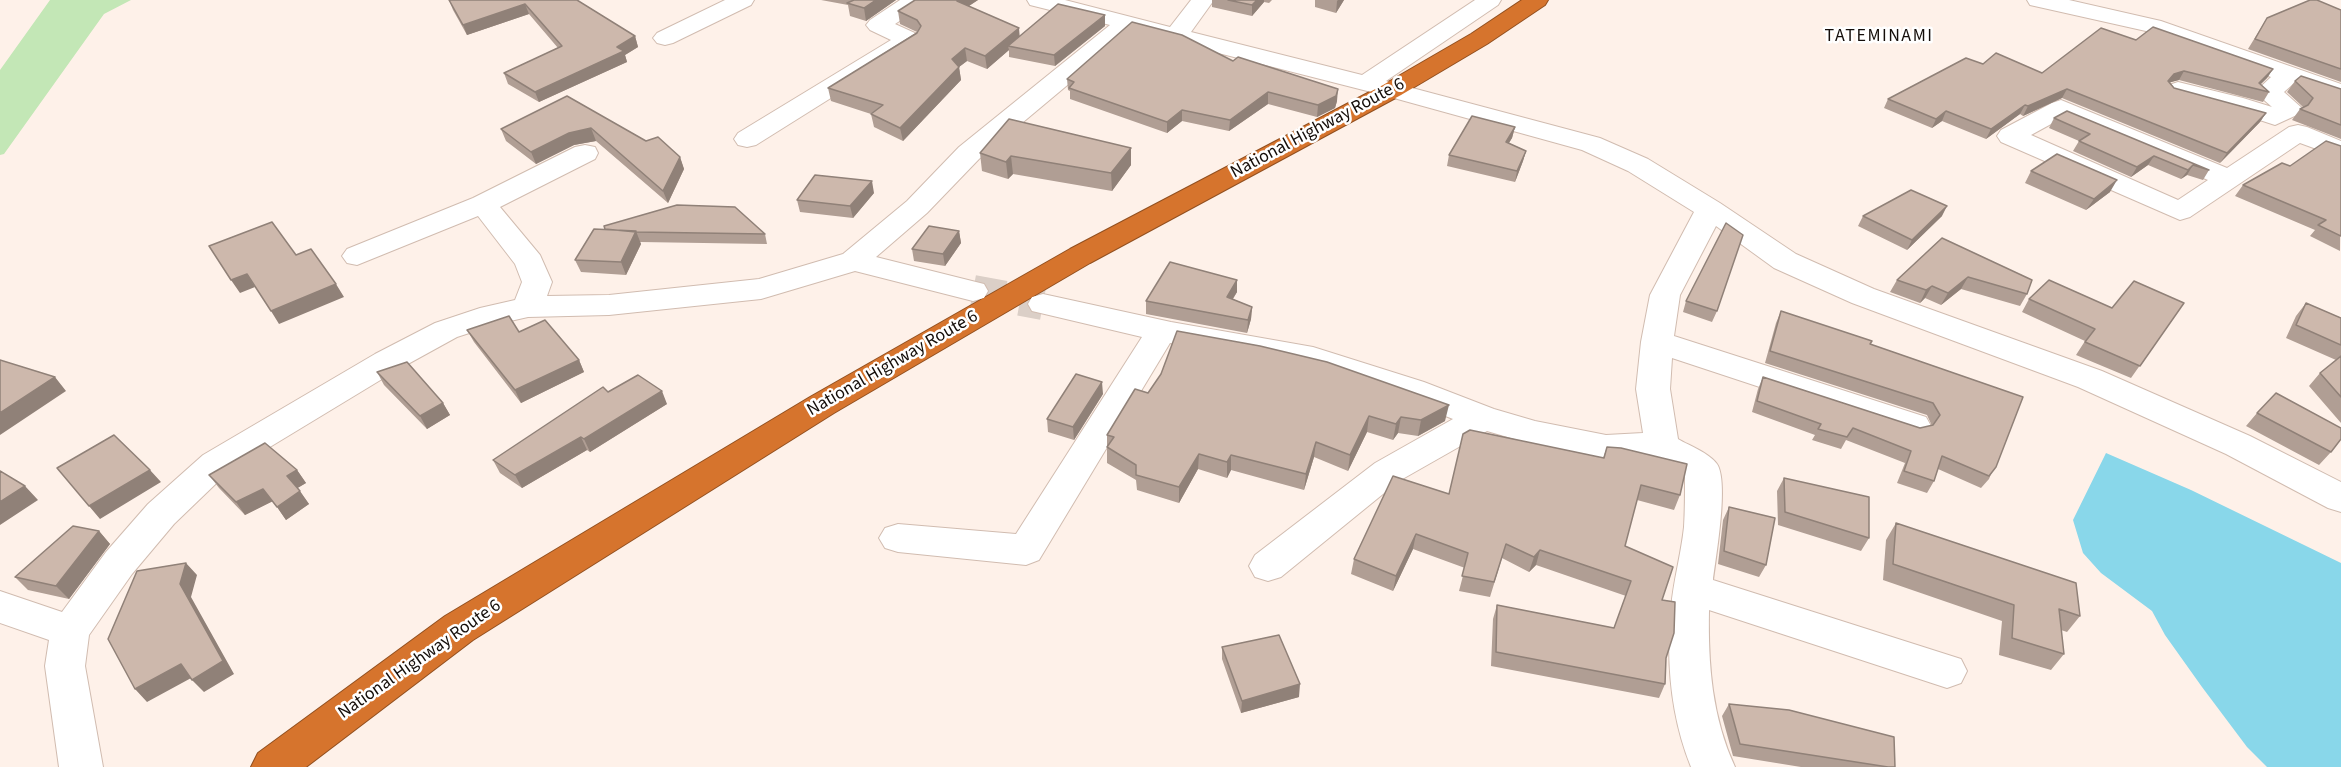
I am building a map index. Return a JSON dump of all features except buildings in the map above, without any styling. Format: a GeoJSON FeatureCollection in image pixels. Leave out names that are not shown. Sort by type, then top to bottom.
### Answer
{"type":"FeatureCollection","features":[{"type":"Feature","properties":{"kind":"highway","name":"National Highway Route 6"},"geometry":{"type":"LineString","coordinates":[[273,767],[459,628],[822,405],[1378,87],[1479,39],[1536,0]]}},
{"type":"Feature","properties":{"kind":"street"},"geometry":{"type":"LineString","coordinates":[[665,38],[743,0]]}},
{"type":"Feature","properties":{"kind":"street"},"geometry":{"type":"LineString","coordinates":[[747,139],[909,39],[878,26],[916,0]]}},
{"type":"Feature","properties":{"kind":"street"},"geometry":{"type":"LineString","coordinates":[[1038,0],[1177,34],[1591,144],[1638,165],[1710,209],[1785,261],[1863,296],[2091,379],[2238,445],[2341,498]]}},
{"type":"Feature","properties":{"kind":"street"},"geometry":{"type":"LineString","coordinates":[[1177,34],[1203,0]]}},
{"type":"Feature","properties":{"kind":"street"},"geometry":{"type":"LineString","coordinates":[[1378,87],[1490,0]]}},
{"type":"Feature","properties":{"kind":"street"},"geometry":{"type":"LineString","coordinates":[[2063,3],[2153,26],[2341,93]]}},
{"type":"Feature","properties":{"kind":"street"},"geometry":{"type":"LineString","coordinates":[[81,767],[65,666],[70,631],[118,563],[161,514],[215,464],[386,362],[446,330],[491,315],[528,307],[609,305],[761,289],[854,261],[917,207],[969,153],[1129,22]]}},
{"type":"Feature","properties":{"kind":"street"},"geometry":{"type":"LineString","coordinates":[[2178,90],[2234,103],[2275,117],[2290,110],[2268,92],[2290,74]]}},
{"type":"Feature","properties":{"kind":"street"},"geometry":{"type":"LineString","coordinates":[[2229,179],[2061,108],[2010,136],[2180,211],[2229,179],[2298,133],[2341,150]]}},
{"type":"Feature","properties":{"kind":"street"},"geometry":{"type":"LineString","coordinates":[[357,256],[483,204],[585,153]]}},
{"type":"Feature","properties":{"kind":"street"},"geometry":{"type":"LineString","coordinates":[[483,204],[529,262],[537,282],[528,307]]}},
{"type":"Feature","properties":{"kind":"street"},"geometry":{"type":"LineString","coordinates":[[1662,445],[1653,389],[1657,342],[1665,295],[1710,209]]}},
{"type":"Feature","properties":{"kind":"street"},"geometry":{"type":"LineString","coordinates":[[854,261],[973,291]]}},
{"type":"Feature","properties":{"kind":"street"},"geometry":{"type":"LineString","coordinates":[[1043,304],[1162,331],[1313,358],[1412,390],[1483,418],[1535,433],[1606,448],[1662,445],[1703,471],[1702,527],[1693,589],[1690,644],[1693,697],[1703,747],[1713,767]]}},
{"type":"Feature","properties":{"kind":"street"},"geometry":{"type":"LineString","coordinates":[[898,538],[1026,550],[1162,331]]}},
{"type":"Feature","properties":{"kind":"street"},"geometry":{"type":"LineString","coordinates":[[1657,342],[1914,426]]}},
{"type":"Feature","properties":{"kind":"street"},"geometry":{"type":"LineString","coordinates":[[1269,566],[1387,472],[1483,418]]}},
{"type":"Feature","properties":{"kind":"street"},"geometry":{"type":"LineString","coordinates":[[1693,589],[1947,671]]}},
{"type":"Feature","properties":{"kind":"street"},"geometry":{"type":"LineString","coordinates":[[0,607],[70,631]]}},
{"type":"Feature","properties":{"kind":"green space"},"geometry":{"type":"Polygon","coordinates":[[[50,0],[131,0],[104,14],[4,154],[0,155],[0,70],[50,0]]]}},
{"type":"Feature","properties":{"kind":"water"},"geometry":{"type":"Polygon","coordinates":[[[2106,453],[2191,490],[2341,563],[2341,767],[2267,767],[2247,747],[2202,687],[2165,635],[2152,611],[2101,573],[2083,553],[2073,520],[2106,453]]]}},
{"type":"Feature","properties":{"kind":"tunnel"},"geometry":{"type":"LineString","coordinates":[[973,291],[1043,304]]}},
{"type":"Feature","properties":{"kind":"district","name":"TATEMINAMI"},"geometry":{"type":"Point","coordinates":[1879,37]}}]}
